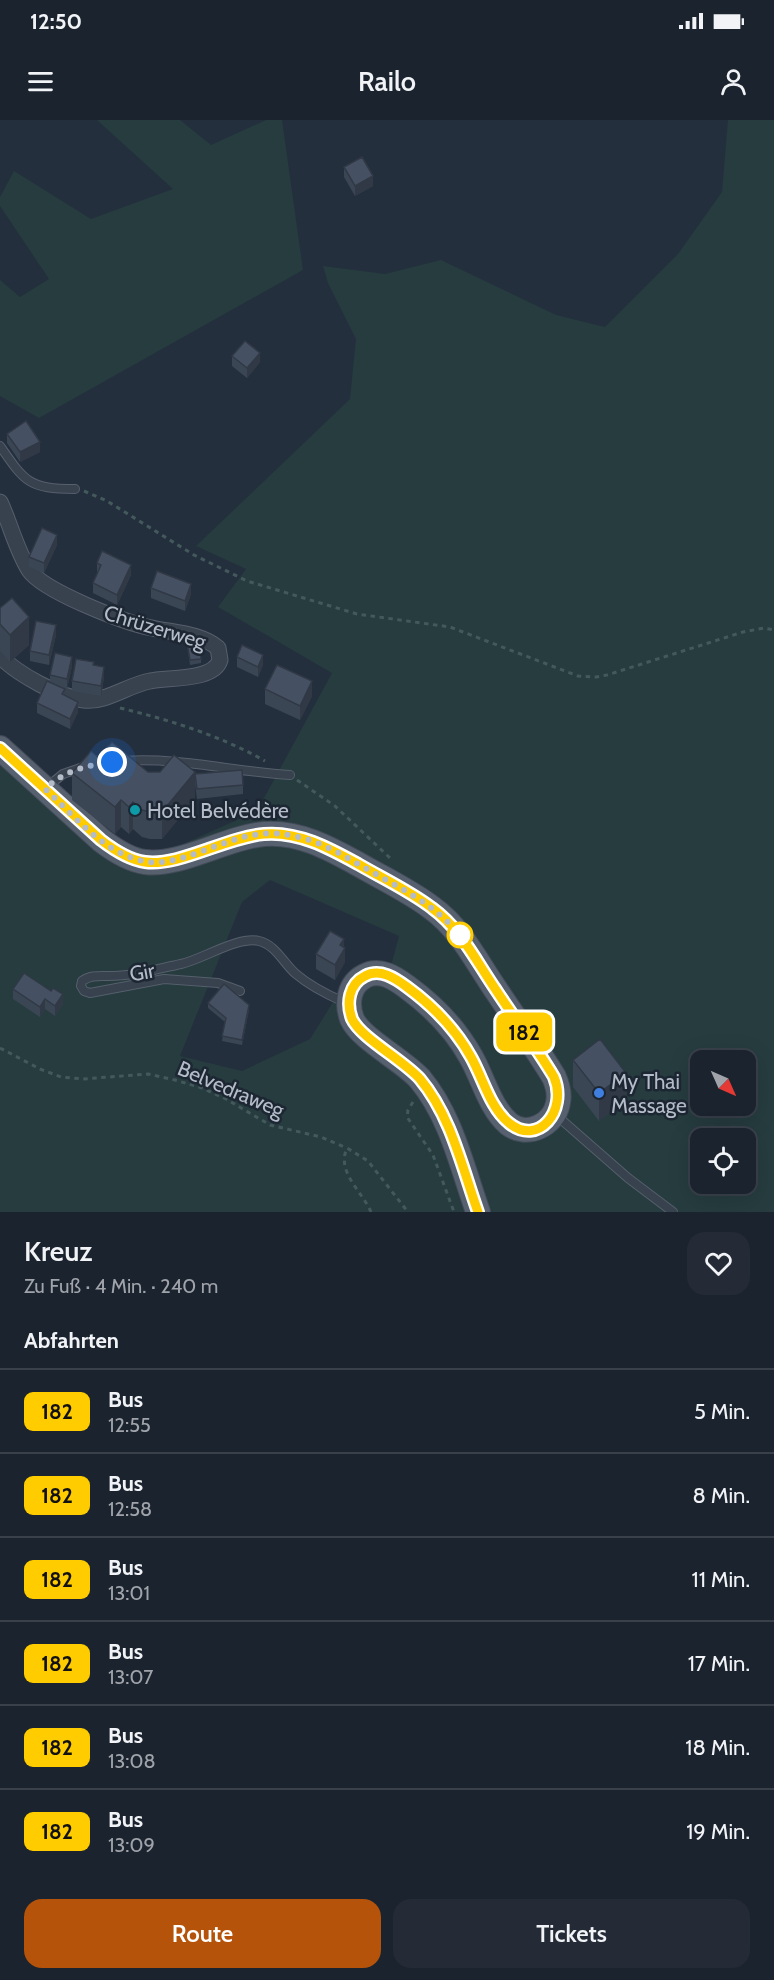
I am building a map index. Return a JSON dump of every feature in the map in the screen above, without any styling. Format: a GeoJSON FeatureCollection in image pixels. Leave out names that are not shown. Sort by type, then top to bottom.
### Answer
{"type":"FeatureCollection","features":[{"type":"Feature","properties":{"kind":"main road"},"geometry":{"type":"LineString","coordinates":[[0,748],[101,840],[136,860],[166,861],[254,835],[274,833],[293,836],[330,849],[432,908],[458,932],[554,1077],[559,1093],[555,1114],[547,1122],[528,1130],[512,1126],[500,1114],[470,1055],[455,1032],[425,1001],[394,978],[381,973],[363,977],[351,991],[348,1003],[355,1023],[361,1031],[412,1071],[428,1090],[445,1119],[477,1212]]}},
{"type":"Feature","properties":{"kind":"street","name":"Chrüzerweg"},"geometry":{"type":"LineString","coordinates":[[0,502],[26,564],[34,577],[46,586],[128,622],[206,640],[218,648],[220,660],[215,669],[204,674],[144,682],[106,697],[91,700],[79,699],[40,684],[14,669],[0,656]]}},
{"type":"Feature","properties":{"kind":"lane"},"geometry":{"type":"LineString","coordinates":[[0,446],[21,475],[34,485],[51,489],[75,489]]}},
{"type":"Feature","properties":{"kind":"lane"},"geometry":{"type":"LineString","coordinates":[[112,762],[151,759],[253,773],[290,775]]}},
{"type":"Feature","properties":{"kind":"lane"},"geometry":{"type":"LineString","coordinates":[[45,789],[63,774],[101,764]]}},
{"type":"Feature","properties":{"kind":"lane","name":"Gir"},"geometry":{"type":"LineString","coordinates":[[240,991],[218,982],[174,979],[156,980],[90,993],[84,991],[81,986],[82,981],[88,977],[125,975],[184,964],[236,944],[256,940],[275,950],[290,969],[301,978],[348,1003]]}},
{"type":"Feature","properties":{"kind":"lane"},"geometry":{"type":"LineString","coordinates":[[555,1114],[628,1178],[673,1212]]}},
{"type":"Feature","properties":{"kind":"path"},"geometry":{"type":"LineString","coordinates":[[75,489],[106,501],[194,555],[246,581],[357,614],[450,627],[578,676],[607,675],[742,632],[764,628],[774,630]]}},
{"type":"Feature","properties":{"kind":"path","name":"Belvedraweg"},"geometry":{"type":"LineString","coordinates":[[0,1048],[61,1077],[83,1079],[148,1074],[202,1088],[270,1125],[321,1137],[347,1148],[368,1161],[408,1212]]}},
{"type":"Feature","properties":{"kind":"path"},"geometry":{"type":"LineString","coordinates":[[428,1090],[410,1106],[407,1117],[433,1155],[454,1212]]}},
{"type":"Feature","properties":{"kind":"path"},"geometry":{"type":"LineString","coordinates":[[347,1148],[343,1159],[345,1169],[370,1212]]}},
{"type":"Feature","properties":{"kind":"green space"},"geometry":{"type":"Polygon","coordinates":[[[97,120],[180,120],[211,145],[266,120],[282,120],[303,270],[39,418],[0,396],[0,280],[20,297],[49,279],[0,206],[0,197],[14,171],[91,219],[173,189],[97,120]]]}},
{"type":"Feature","properties":{"kind":"green space"},"geometry":{"type":"Polygon","coordinates":[[[728,120],[774,120],[774,1212],[0,1212],[0,735],[105,841],[154,857],[257,811],[332,673],[218,607],[246,569],[196,546],[350,399],[356,339],[328,283],[323,266],[385,274],[441,260],[556,315],[605,327],[678,254],[722,192],[728,120]],[[270,880],[242,902],[180,1056],[242,1071],[310,1039],[353,970],[391,966],[399,936],[270,880]]]}},
{"type":"Feature","properties":{"kind":"building"},"geometry":{"type":"Polygon","coordinates":[[[362,157],[373,176],[355,186],[344,167],[362,157]]]}},
{"type":"Feature","properties":{"kind":"building"},"geometry":{"type":"Polygon","coordinates":[[[245,341],[260,353],[247,368],[232,356],[245,341]]]}},
{"type":"Feature","properties":{"kind":"building"},"geometry":{"type":"Polygon","coordinates":[[[26,421],[40,442],[20,452],[7,434],[26,421]]]}},
{"type":"Feature","properties":{"kind":"building"},"geometry":{"type":"Polygon","coordinates":[[[42,528],[57,535],[44,563],[29,557],[42,528]]]}},
{"type":"Feature","properties":{"kind":"building"},"geometry":{"type":"Polygon","coordinates":[[[102,551],[131,565],[117,595],[93,583],[101,565],[97,563],[102,551]]]}},
{"type":"Feature","properties":{"kind":"building"},"geometry":{"type":"Polygon","coordinates":[[[157,571],[191,584],[185,601],[151,588],[157,571]]]}},
{"type":"Feature","properties":{"kind":"building"},"geometry":{"type":"Polygon","coordinates":[[[12,598],[29,617],[10,635],[0,624],[0,608],[12,598]]]}},
{"type":"Feature","properties":{"kind":"building"},"geometry":{"type":"Polygon","coordinates":[[[36,621],[56,625],[49,655],[30,651],[36,621]]]}},
{"type":"Feature","properties":{"kind":"building"},"geometry":{"type":"Polygon","coordinates":[[[198,641],[201,659],[190,660],[187,643],[198,641]]]}},
{"type":"Feature","properties":{"kind":"building"},"geometry":{"type":"Polygon","coordinates":[[[242,645],[263,655],[258,667],[237,657],[242,645]]]}},
{"type":"Feature","properties":{"kind":"building"},"geometry":{"type":"Polygon","coordinates":[[[55,653],[72,657],[67,679],[50,675],[55,653]]]}},
{"type":"Feature","properties":{"kind":"building"},"geometry":{"type":"Polygon","coordinates":[[[76,659],[94,662],[93,665],[104,667],[101,686],[72,681],[76,659]]]}},
{"type":"Feature","properties":{"kind":"building"},"geometry":{"type":"Polygon","coordinates":[[[277,665],[312,681],[300,706],[265,689],[277,665]]]}},
{"type":"Feature","properties":{"kind":"building"},"geometry":{"type":"Polygon","coordinates":[[[47,681],[65,689],[62,694],[78,702],[70,719],[37,703],[47,681]]]}},
{"type":"Feature","properties":{"kind":"building"},"geometry":{"type":"Polygon","coordinates":[[[112,742],[148,772],[160,772],[174,755],[195,772],[162,812],[142,810],[133,802],[129,807],[121,800],[115,807],[72,773],[91,751],[98,757],[112,742]]]}},
{"type":"Feature","properties":{"kind":"building"},"geometry":{"type":"Polygon","coordinates":[[[242,770],[243,785],[197,789],[195,774],[242,770]]]}},
{"type":"Feature","properties":{"kind":"building"},"geometry":{"type":"Polygon","coordinates":[[[330,931],[344,939],[340,945],[345,948],[335,965],[316,954],[330,931]]]}},
{"type":"Feature","properties":{"kind":"building"},"geometry":{"type":"Polygon","coordinates":[[[24,973],[51,991],[53,988],[63,994],[55,1006],[45,999],[40,1007],[13,989],[24,973]]]}},
{"type":"Feature","properties":{"kind":"building"},"geometry":{"type":"Polygon","coordinates":[[[224,984],[249,1005],[242,1040],[222,1036],[226,1018],[208,1003],[224,984]]]}},
{"type":"Feature","properties":{"kind":"building"},"geometry":{"type":"Polygon","coordinates":[[[600,1039],[626,1073],[599,1093],[573,1060],[600,1039]]]}},
{"type":"Feature","properties":{"kind":"bus line","name":"182"},"geometry":{"type":"LineString","coordinates":[[0,748],[101,840],[136,860],[166,861],[254,835],[274,833],[304,838],[351,860],[405,891],[446,920],[472,952],[554,1077],[559,1101],[555,1114],[547,1122],[528,1130],[512,1126],[505,1120],[455,1032],[425,1001],[394,978],[381,973],[363,977],[351,991],[348,1003],[355,1023],[361,1031],[412,1071],[434,1099],[445,1119],[478,1212]]}},
{"type":"Feature","properties":{"kind":"place","name":"Hotel Belvédère"},"geometry":{"type":"Point","coordinates":[135,810]}},
{"type":"Feature","properties":{"kind":"place","name":"My Thai Massage"},"geometry":{"type":"Point","coordinates":[599,1093]}},
{"type":"Feature","properties":{"kind":"route"},"geometry":{"type":"LineString","coordinates":[[112,762],[89,765],[63,774],[45,789],[101,840],[119,852],[136,860],[156,862],[175,859],[243,837],[274,833],[304,838],[351,860],[405,891],[432,908],[460,935]]}}]}
